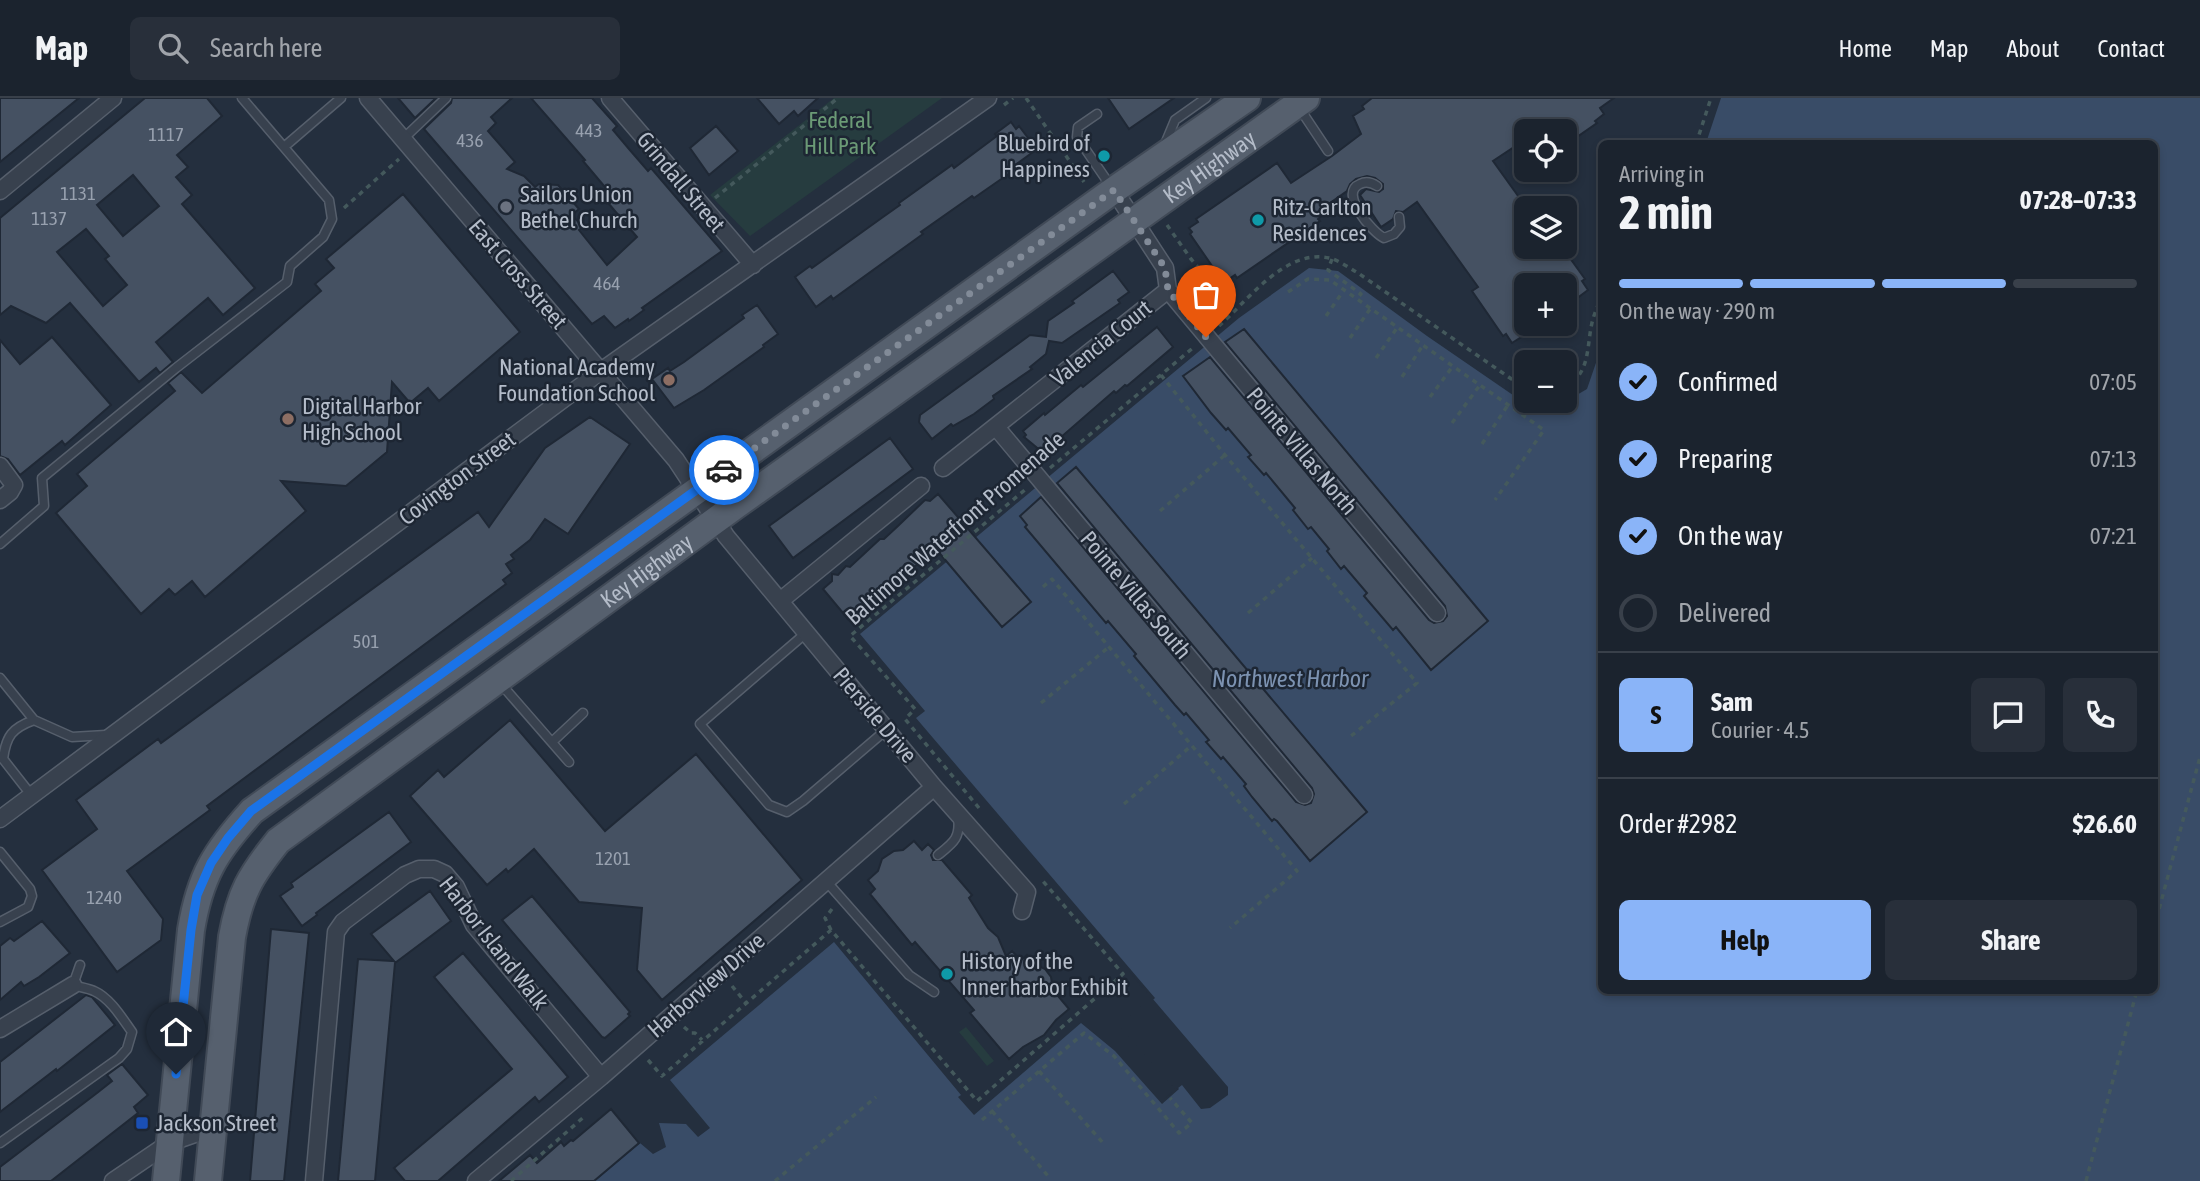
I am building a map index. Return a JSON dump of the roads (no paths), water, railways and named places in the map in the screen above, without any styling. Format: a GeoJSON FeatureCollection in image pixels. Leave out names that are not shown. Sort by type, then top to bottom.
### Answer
{"type":"FeatureCollection","features":[{"type":"Feature","properties":{"kind":"main road","name":"Key Highway"},"geometry":{"type":"LineString","coordinates":[[166,1181],[191,930],[197,895],[211,863],[251,811],[1114,190],[1247,98]]}},
{"type":"Feature","properties":{"kind":"main road","name":"Key Highway"},"geometry":{"type":"LineString","coordinates":[[208,1181],[232,937],[238,907],[247,883],[278,841],[497,679],[1298,100]]}},
{"type":"Feature","properties":{"kind":"street"},"geometry":{"type":"LineString","coordinates":[[0,191],[113,98]]}},
{"type":"Feature","properties":{"kind":"street","name":"East Cross Street"},"geometry":{"type":"LineString","coordinates":[[368,98],[676,460],[716,520]]}},
{"type":"Feature","properties":{"kind":"street","name":"Grindall Street"},"geometry":{"type":"LineString","coordinates":[[610,98],[752,265]]}},
{"type":"Feature","properties":{"kind":"street","name":"Covington Street"},"geometry":{"type":"LineString","coordinates":[[0,818],[601,371],[988,98]]}},
{"type":"Feature","properties":{"kind":"street","name":"Valencia Court"},"geometry":{"type":"LineString","coordinates":[[943,468],[1168,290],[1165,268],[1114,190]]}},
{"type":"Feature","properties":{"kind":"street","name":"Pointe Villas North"},"geometry":{"type":"LineString","coordinates":[[1168,290],[1437,612]]}},
{"type":"Feature","properties":{"kind":"street","name":"Pointe Villas South"},"geometry":{"type":"LineString","coordinates":[[996,427],[1304,795]]}},
{"type":"Feature","properties":{"kind":"street"},"geometry":{"type":"LineString","coordinates":[[0,466],[13,485],[10,492],[0,500]]}},
{"type":"Feature","properties":{"kind":"street"},"geometry":{"type":"LineString","coordinates":[[780,601],[921,486]]}},
{"type":"Feature","properties":{"kind":"street","name":"Pierside Drive"},"geometry":{"type":"LineString","coordinates":[[716,520],[726,536],[886,730],[1027,892],[1022,911]]}},
{"type":"Feature","properties":{"kind":"street","name":"Harborview Drive"},"geometry":{"type":"LineString","coordinates":[[476,1181],[601,1077],[934,787]]}},
{"type":"Feature","properties":{"kind":"street","name":"Harbor Island Walk"},"geometry":{"type":"LineString","coordinates":[[314,1181],[336,932],[343,922],[405,875],[419,869],[434,869],[445,874],[456,887],[474,925],[601,1077]]}},
{"type":"Feature","properties":{"kind":"street"},"geometry":{"type":"LineString","coordinates":[[0,1030],[73,985]]}},
{"type":"Feature","properties":{"kind":"street"},"geometry":{"type":"LineString","coordinates":[[113,1181],[169,1143],[212,1128]]}},
{"type":"Feature","properties":{"kind":"lane"},"geometry":{"type":"LineString","coordinates":[[0,544],[44,506],[42,478],[176,368],[287,282],[290,266],[323,237],[332,219],[330,200],[242,98]]}},
{"type":"Feature","properties":{"kind":"lane"},"geometry":{"type":"LineString","coordinates":[[284,147],[341,98]]}},
{"type":"Feature","properties":{"kind":"lane"},"geometry":{"type":"LineString","coordinates":[[407,144],[446,98]]}},
{"type":"Feature","properties":{"kind":"lane"},"geometry":{"type":"LineString","coordinates":[[1159,158],[1175,120],[1206,98]]}},
{"type":"Feature","properties":{"kind":"lane"},"geometry":{"type":"LineString","coordinates":[[1298,100],[1328,150]]}},
{"type":"Feature","properties":{"kind":"lane"},"geometry":{"type":"LineString","coordinates":[[1097,114],[1079,127],[1077,137],[1114,190]]}},
{"type":"Feature","properties":{"kind":"lane"},"geometry":{"type":"LineString","coordinates":[[1377,186],[1362,182],[1353,188],[1351,194],[1376,234],[1384,238],[1394,234],[1400,227],[1399,217]]}},
{"type":"Feature","properties":{"kind":"lane"},"geometry":{"type":"LineString","coordinates":[[806,633],[700,724],[769,805],[787,812],[886,730]]}},
{"type":"Feature","properties":{"kind":"lane"},"geometry":{"type":"LineString","coordinates":[[0,678],[34,720],[72,737],[110,735]]}},
{"type":"Feature","properties":{"kind":"lane"},"geometry":{"type":"LineString","coordinates":[[497,679],[569,762]]}},
{"type":"Feature","properties":{"kind":"lane"},"geometry":{"type":"LineString","coordinates":[[552,741],[583,713]]}},
{"type":"Feature","properties":{"kind":"lane"},"geometry":{"type":"LineString","coordinates":[[32,796],[3,759],[5,743],[18,726],[34,720]]}},
{"type":"Feature","properties":{"kind":"lane"},"geometry":{"type":"LineString","coordinates":[[938,855],[953,843],[960,830],[958,814]]}},
{"type":"Feature","properties":{"kind":"lane"},"geometry":{"type":"LineString","coordinates":[[0,852],[30,889],[32,896],[28,907],[0,922]]}},
{"type":"Feature","properties":{"kind":"lane"},"geometry":{"type":"LineString","coordinates":[[826,881],[909,975],[934,992]]}},
{"type":"Feature","properties":{"kind":"lane"},"geometry":{"type":"LineString","coordinates":[[0,1143],[119,1058],[127,1049],[132,1032],[105,998],[94,990],[73,985],[80,965]]}},
{"type":"Feature","properties":{"kind":"water","name":"Northwest Harbor"},"geometry":{"type":"Polygon","coordinates":[[[1721,98],[2200,98],[2200,1181],[595,1181],[640,1143],[653,1154],[666,1147],[659,1123],[686,1124],[698,1137],[710,1128],[670,1080],[834,942],[961,1095],[958,1097],[974,1115],[1081,1023],[1115,1051],[1162,1104],[1179,1089],[1124,1026],[1155,998],[916,718],[925,711],[860,634],[1239,318],[1309,268],[1338,271],[1514,396],[1514,413],[1577,413],[1577,395],[1587,389],[1598,357],[1598,994],[2158,994],[2158,140],[1707,140],[1721,98]]]}},
{"type":"Feature","properties":{"kind":"place","name":"Bluebird of Happiness"},"geometry":{"type":"Point","coordinates":[1104,156]}},
{"type":"Feature","properties":{"kind":"place","name":"Sailors Union Bethel Church"},"geometry":{"type":"Point","coordinates":[506,207]}},
{"type":"Feature","properties":{"kind":"place","name":"Ritz-Carlton Residences"},"geometry":{"type":"Point","coordinates":[1258,220]}},
{"type":"Feature","properties":{"kind":"place","name":"National Academy Foundation School"},"geometry":{"type":"Point","coordinates":[669,380]}},
{"type":"Feature","properties":{"kind":"place","name":"Digital Harbor High School"},"geometry":{"type":"Point","coordinates":[288,419]}},
{"type":"Feature","properties":{"kind":"place","name":"History of the Inner harbor Exhibit"},"geometry":{"type":"Point","coordinates":[947,974]}},
{"type":"Feature","properties":{"kind":"place","name":"Jackson Street"},"geometry":{"type":"Point","coordinates":[142,1123]}},
{"type":"Feature","properties":{"kind":"park label","name":"Federal Hill Park"},"geometry":{"type":"Point","coordinates":[840,133]}}]}
